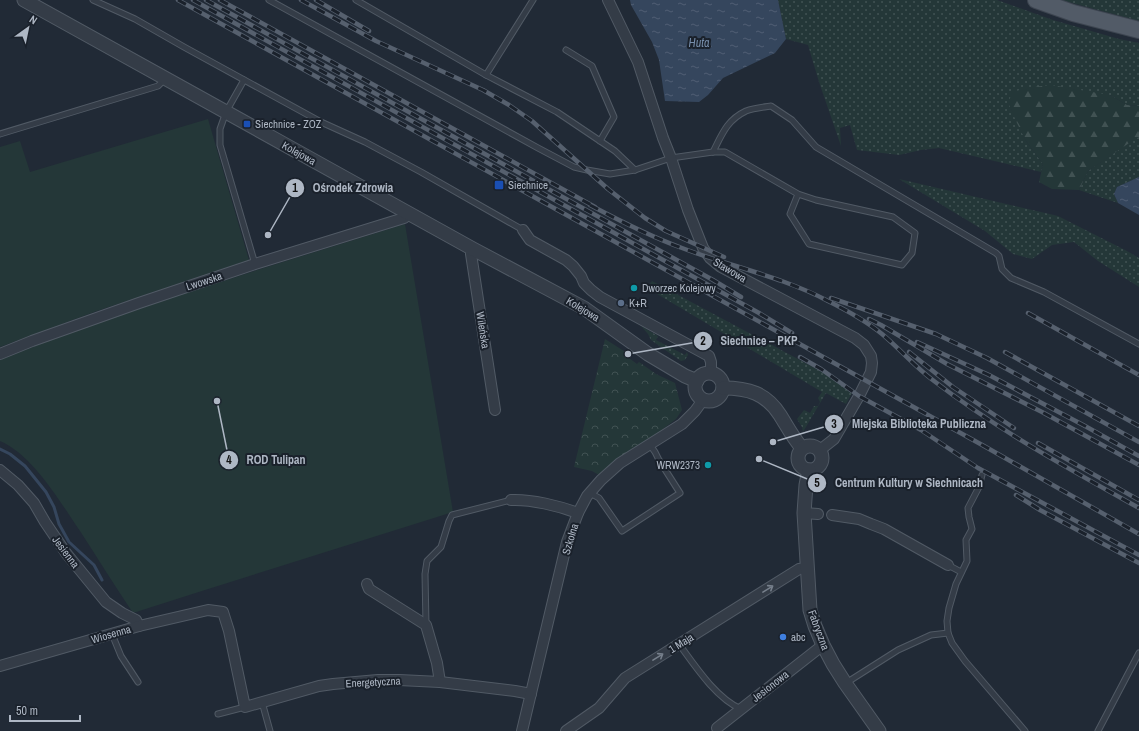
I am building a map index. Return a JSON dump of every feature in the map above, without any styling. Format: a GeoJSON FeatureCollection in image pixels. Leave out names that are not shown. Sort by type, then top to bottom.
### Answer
{"type":"FeatureCollection","features":[{"type":"Feature","properties":{"kind":"main road"},"geometry":{"type":"LineString","coordinates":[[1036,0],[1073,13],[1139,30]]}},
{"type":"Feature","properties":{"kind":"street","name":"Kolejowa"},"geometry":{"type":"LineString","coordinates":[[24,0],[165,77],[473,250],[584,308],[648,354],[684,376],[697,381]]}},
{"type":"Feature","properties":{"kind":"street","name":"Stawowa"},"geometry":{"type":"LineString","coordinates":[[608,0],[638,62],[688,210],[703,248],[710,258],[721,267],[855,338],[864,345],[871,356],[871,372],[859,396],[834,439],[820,450]]}},
{"type":"Feature","properties":{"kind":"street","name":"Lwowska"},"geometry":{"type":"LineString","coordinates":[[0,354],[139,303],[255,264],[404,218],[409,214]]}},
{"type":"Feature","properties":{"kind":"street"},"geometry":{"type":"LineString","coordinates":[[523,230],[530,240],[566,260],[573,266],[590,290],[600,297],[709,356],[712,362],[712,374]]}},
{"type":"Feature","properties":{"kind":"street","name":"Wileńska"},"geometry":{"type":"LineString","coordinates":[[473,250],[471,254],[496,410]]}},
{"type":"Feature","properties":{"kind":"street"},"geometry":{"type":"LineString","coordinates":[[712,374],[720,378],[723,388],[721,394],[716,399],[710,401],[703,400],[696,392],[697,381],[703,375],[712,374]]}},
{"type":"Feature","properties":{"kind":"street"},"geometry":{"type":"LineString","coordinates":[[723,388],[738,388],[761,395],[770,402],[779,413],[796,442],[802,448]]}},
{"type":"Feature","properties":{"kind":"street","name":"Szkolna"},"geometry":{"type":"LineString","coordinates":[[522,731],[567,542],[578,513],[590,493],[601,480],[620,463],[682,424],[695,411],[703,400]]}},
{"type":"Feature","properties":{"kind":"street"},"geometry":{"type":"LineString","coordinates":[[811,446],[820,450],[822,461],[819,466],[814,470],[803,468],[798,458],[802,448],[811,446]]}},
{"type":"Feature","properties":{"kind":"street","name":"Jesienna"},"geometry":{"type":"LineString","coordinates":[[0,470],[18,485],[34,503],[66,553],[106,602],[122,613],[136,620],[139,626]]}},
{"type":"Feature","properties":{"kind":"street","name":"Fabryczna"},"geometry":{"type":"LineString","coordinates":[[808,470],[804,513],[810,610],[823,645],[833,664],[879,731]]}},
{"type":"Feature","properties":{"kind":"street"},"geometry":{"type":"LineString","coordinates":[[510,500],[521,499],[578,513]]}},
{"type":"Feature","properties":{"kind":"street"},"geometry":{"type":"LineString","coordinates":[[804,513],[818,514]]}},
{"type":"Feature","properties":{"kind":"street"},"geometry":{"type":"LineString","coordinates":[[832,515],[847,516],[884,529],[948,565]]}},
{"type":"Feature","properties":{"kind":"street","name":"1 Maja"},"geometry":{"type":"LineString","coordinates":[[566,731],[599,708],[625,678],[799,569],[807,568]]}},
{"type":"Feature","properties":{"kind":"street"},"geometry":{"type":"LineString","coordinates":[[367,584],[369,589],[426,624],[437,663],[440,682]]}},
{"type":"Feature","properties":{"kind":"street","name":"Wiosenna"},"geometry":{"type":"LineString","coordinates":[[0,666],[139,626],[208,610],[223,612],[229,631],[245,707]]}},
{"type":"Feature","properties":{"kind":"street","name":"Jesionowa"},"geometry":{"type":"LineString","coordinates":[[717,728],[823,645]]}},
{"type":"Feature","properties":{"kind":"street","name":"Energetyczna"},"geometry":{"type":"LineString","coordinates":[[245,707],[333,684],[399,680],[440,682],[530,694]]}},
{"type":"Feature","properties":{"kind":"lane"},"geometry":{"type":"LineString","coordinates":[[93,0],[135,19],[321,122],[365,142],[523,230]]}},
{"type":"Feature","properties":{"kind":"lane"},"geometry":{"type":"LineString","coordinates":[[268,0],[574,167],[610,174],[635,170],[671,158],[713,152],[725,152],[798,194],[816,200],[894,217],[915,233],[912,253],[902,265],[809,244],[790,214],[798,194]]}},
{"type":"Feature","properties":{"kind":"lane"},"geometry":{"type":"LineString","coordinates":[[356,0],[486,75],[557,112],[616,151],[635,170]]}},
{"type":"Feature","properties":{"kind":"lane"},"geometry":{"type":"LineString","coordinates":[[486,75],[533,0]]}},
{"type":"Feature","properties":{"kind":"lane"},"geometry":{"type":"LineString","coordinates":[[566,50],[592,66],[614,117],[600,141]]}},
{"type":"Feature","properties":{"kind":"lane"},"geometry":{"type":"LineString","coordinates":[[0,134],[158,86],[165,77]]}},
{"type":"Feature","properties":{"kind":"lane"},"geometry":{"type":"LineString","coordinates":[[244,80],[226,112],[220,129],[220,145],[255,264]]}},
{"type":"Feature","properties":{"kind":"lane"},"geometry":{"type":"LineString","coordinates":[[713,152],[729,123],[747,111],[771,106],[792,120],[816,147],[996,253],[999,256],[1002,269],[1011,278],[1044,292],[1139,344]]}},
{"type":"Feature","properties":{"kind":"lane"},"geometry":{"type":"LineString","coordinates":[[590,493],[599,498],[622,531],[680,493],[650,445]]}},
{"type":"Feature","properties":{"kind":"lane"},"geometry":{"type":"LineString","coordinates":[[982,474],[979,487],[968,508],[972,528],[966,540],[966,561],[960,572],[949,608],[947,621],[948,633],[952,643],[965,661],[1025,731]]}},
{"type":"Feature","properties":{"kind":"lane"},"geometry":{"type":"LineString","coordinates":[[426,624],[425,574],[427,561],[441,547],[452,515],[510,500]]}},
{"type":"Feature","properties":{"kind":"lane"},"geometry":{"type":"LineString","coordinates":[[948,565],[960,572]]}},
{"type":"Feature","properties":{"kind":"lane"},"geometry":{"type":"LineString","coordinates":[[845,683],[898,650],[931,635],[948,633]]}},
{"type":"Feature","properties":{"kind":"lane"},"geometry":{"type":"LineString","coordinates":[[112,634],[121,656],[138,682]]}},
{"type":"Feature","properties":{"kind":"lane"},"geometry":{"type":"LineString","coordinates":[[679,644],[701,673],[724,699],[741,709]]}},
{"type":"Feature","properties":{"kind":"lane"},"geometry":{"type":"LineString","coordinates":[[1098,731],[1139,653]]}},
{"type":"Feature","properties":{"kind":"lane"},"geometry":{"type":"LineString","coordinates":[[262,702],[270,731]]}},
{"type":"Feature","properties":{"kind":"lane","name":"Energetyczna"},"geometry":{"type":"LineString","coordinates":[[218,714],[245,707]]}},
{"type":"Feature","properties":{"kind":"green space"},"geometry":{"type":"Polygon","coordinates":[[[778,0],[997,0],[1053,20],[1119,39],[1139,43],[1139,106],[1127,105],[1110,95],[1009,104],[1026,141],[1043,164],[1041,172],[939,148],[899,155],[857,150],[850,125],[840,128],[841,146],[808,45],[786,39],[778,0]]]}},
{"type":"Feature","properties":{"kind":"green space"},"geometry":{"type":"Polygon","coordinates":[[[1061,0],[1139,0],[1139,21],[1061,0]]]}},
{"type":"Feature","properties":{"kind":"green space"},"geometry":{"type":"Polygon","coordinates":[[[1051,85],[1110,95],[1127,105],[1139,106],[1139,137],[1088,171],[1079,190],[1052,189],[1039,182],[1043,164],[1026,141],[1009,104],[1011,93],[1025,88],[1051,85]]]}},
{"type":"Feature","properties":{"kind":"green space"},"geometry":{"type":"Polygon","coordinates":[[[208,119],[249,260],[97,311],[0,347],[0,147],[20,141],[30,172],[208,119]]]}},
{"type":"Feature","properties":{"kind":"green space"},"geometry":{"type":"Polygon","coordinates":[[[1139,137],[1139,177],[1117,187],[1114,194],[1118,203],[1079,190],[1088,171],[1135,138],[1139,137]]]}},
{"type":"Feature","properties":{"kind":"green space"},"geometry":{"type":"Polygon","coordinates":[[[899,179],[1058,216],[1139,258],[1139,287],[1098,261],[1074,242],[1052,245],[1032,259],[1013,254],[985,231],[899,179]]]}},
{"type":"Feature","properties":{"kind":"green space"},"geometry":{"type":"Polygon","coordinates":[[[405,224],[453,512],[133,613],[45,480],[24,457],[0,441],[0,360],[68,334],[183,294],[405,224]]]}},
{"type":"Feature","properties":{"kind":"green space"},"geometry":{"type":"Polygon","coordinates":[[[652,281],[824,373],[852,393],[846,404],[826,393],[803,432],[797,419],[804,410],[810,413],[814,406],[818,406],[820,402],[818,398],[822,392],[647,288],[652,281]]]}},
{"type":"Feature","properties":{"kind":"green space"},"geometry":{"type":"Polygon","coordinates":[[[641,326],[658,336],[656,340],[685,355],[687,352],[688,355],[685,360],[681,361],[651,340],[641,326]]]}},
{"type":"Feature","properties":{"kind":"green space"},"geometry":{"type":"Polygon","coordinates":[[[605,339],[627,353],[625,355],[637,364],[639,362],[656,374],[675,383],[682,410],[676,419],[647,441],[613,462],[599,475],[592,471],[574,467],[605,339]]]}},
{"type":"Feature","properties":{"kind":"water","name":"Huta"},"geometry":{"type":"Polygon","coordinates":[[[630,0],[778,0],[786,39],[775,53],[723,78],[708,95],[699,102],[665,101],[659,60],[652,42],[631,5],[630,0]]]}},
{"type":"Feature","properties":{"kind":"water"},"geometry":{"type":"Polygon","coordinates":[[[1139,177],[1139,215],[1118,203],[1114,194],[1117,187],[1139,177]]]}},
{"type":"Feature","properties":{"kind":"waterway"},"geometry":{"type":"LineString","coordinates":[[0,449],[10,454],[25,466],[46,492],[54,507],[59,524],[69,542],[94,565],[102,580]]}},
{"type":"Feature","properties":{"kind":"railway"},"geometry":{"type":"LineString","coordinates":[[178,0],[984,446],[1139,534]]}},
{"type":"Feature","properties":{"kind":"railway"},"geometry":{"type":"LineString","coordinates":[[193,0],[759,313],[792,333]]}},
{"type":"Feature","properties":{"kind":"railway"},"geometry":{"type":"LineString","coordinates":[[206,0],[713,280],[741,297]]}},
{"type":"Feature","properties":{"kind":"railway"},"geometry":{"type":"LineString","coordinates":[[220,0],[595,207]]}},
{"type":"Feature","properties":{"kind":"railway"},"geometry":{"type":"LineString","coordinates":[[301,0],[376,41],[483,90],[509,105],[532,121],[608,189],[645,218],[666,231],[724,257]]}},
{"type":"Feature","properties":{"kind":"railway"},"geometry":{"type":"LineString","coordinates":[[316,0],[369,31]]}},
{"type":"Feature","properties":{"kind":"railway"},"geometry":{"type":"LineString","coordinates":[[590,205],[670,243],[793,285],[835,304],[882,334],[927,376],[983,416],[1060,464],[1139,508]]}},
{"type":"Feature","properties":{"kind":"railway"},"geometry":{"type":"LineString","coordinates":[[831,298],[936,334],[987,358],[1139,442]]}},
{"type":"Feature","properties":{"kind":"railway"},"geometry":{"type":"LineString","coordinates":[[1028,313],[1139,375]]}},
{"type":"Feature","properties":{"kind":"railway"},"geometry":{"type":"LineString","coordinates":[[869,319],[947,364],[1042,412],[1139,465]]}},
{"type":"Feature","properties":{"kind":"railway"},"geometry":{"type":"LineString","coordinates":[[917,342],[989,375],[1139,456]]}},
{"type":"Feature","properties":{"kind":"railway"},"geometry":{"type":"LineString","coordinates":[[909,352],[953,387],[1014,428]]}},
{"type":"Feature","properties":{"kind":"railway"},"geometry":{"type":"LineString","coordinates":[[1005,352],[1139,426]]}},
{"type":"Feature","properties":{"kind":"railway"},"geometry":{"type":"LineString","coordinates":[[800,357],[821,369],[859,396],[921,430],[978,468],[1139,555]]}},
{"type":"Feature","properties":{"kind":"railway"},"geometry":{"type":"LineString","coordinates":[[1038,443],[1139,500]]}},
{"type":"Feature","properties":{"kind":"railway"},"geometry":{"type":"LineString","coordinates":[[1016,495],[1040,510],[1139,563]]}},
{"type":"Feature","properties":{"kind":"place","name":"Siechnice - ZOZ"},"geometry":{"type":"Point","coordinates":[247,124]}},
{"type":"Feature","properties":{"kind":"place","name":"Siechnice"},"geometry":{"type":"Point","coordinates":[499,185]}},
{"type":"Feature","properties":{"kind":"place","name":"Ośrodek Zdrowia"},"geometry":{"type":"Point","coordinates":[268,235]}},
{"type":"Feature","properties":{"kind":"place","name":"Dworzec Kolejowy"},"geometry":{"type":"Point","coordinates":[634,288]}},
{"type":"Feature","properties":{"kind":"place","name":"K+R"},"geometry":{"type":"Point","coordinates":[621,303]}},
{"type":"Feature","properties":{"kind":"place","name":"Siechnice – PKP"},"geometry":{"type":"Point","coordinates":[628,354]}},
{"type":"Feature","properties":{"kind":"place","name":"ROD Tulipan"},"geometry":{"type":"Point","coordinates":[217,401]}},
{"type":"Feature","properties":{"kind":"place","name":"Miejska Biblioteka Publiczna"},"geometry":{"type":"Point","coordinates":[773,442]}},
{"type":"Feature","properties":{"kind":"place","name":"Centrum Kultury w Siechnicach"},"geometry":{"type":"Point","coordinates":[759,459]}},
{"type":"Feature","properties":{"kind":"place","name":"WRW2373"},"geometry":{"type":"Point","coordinates":[708,465]}},
{"type":"Feature","properties":{"kind":"place","name":"abc"},"geometry":{"type":"Point","coordinates":[783,637]}}]}
